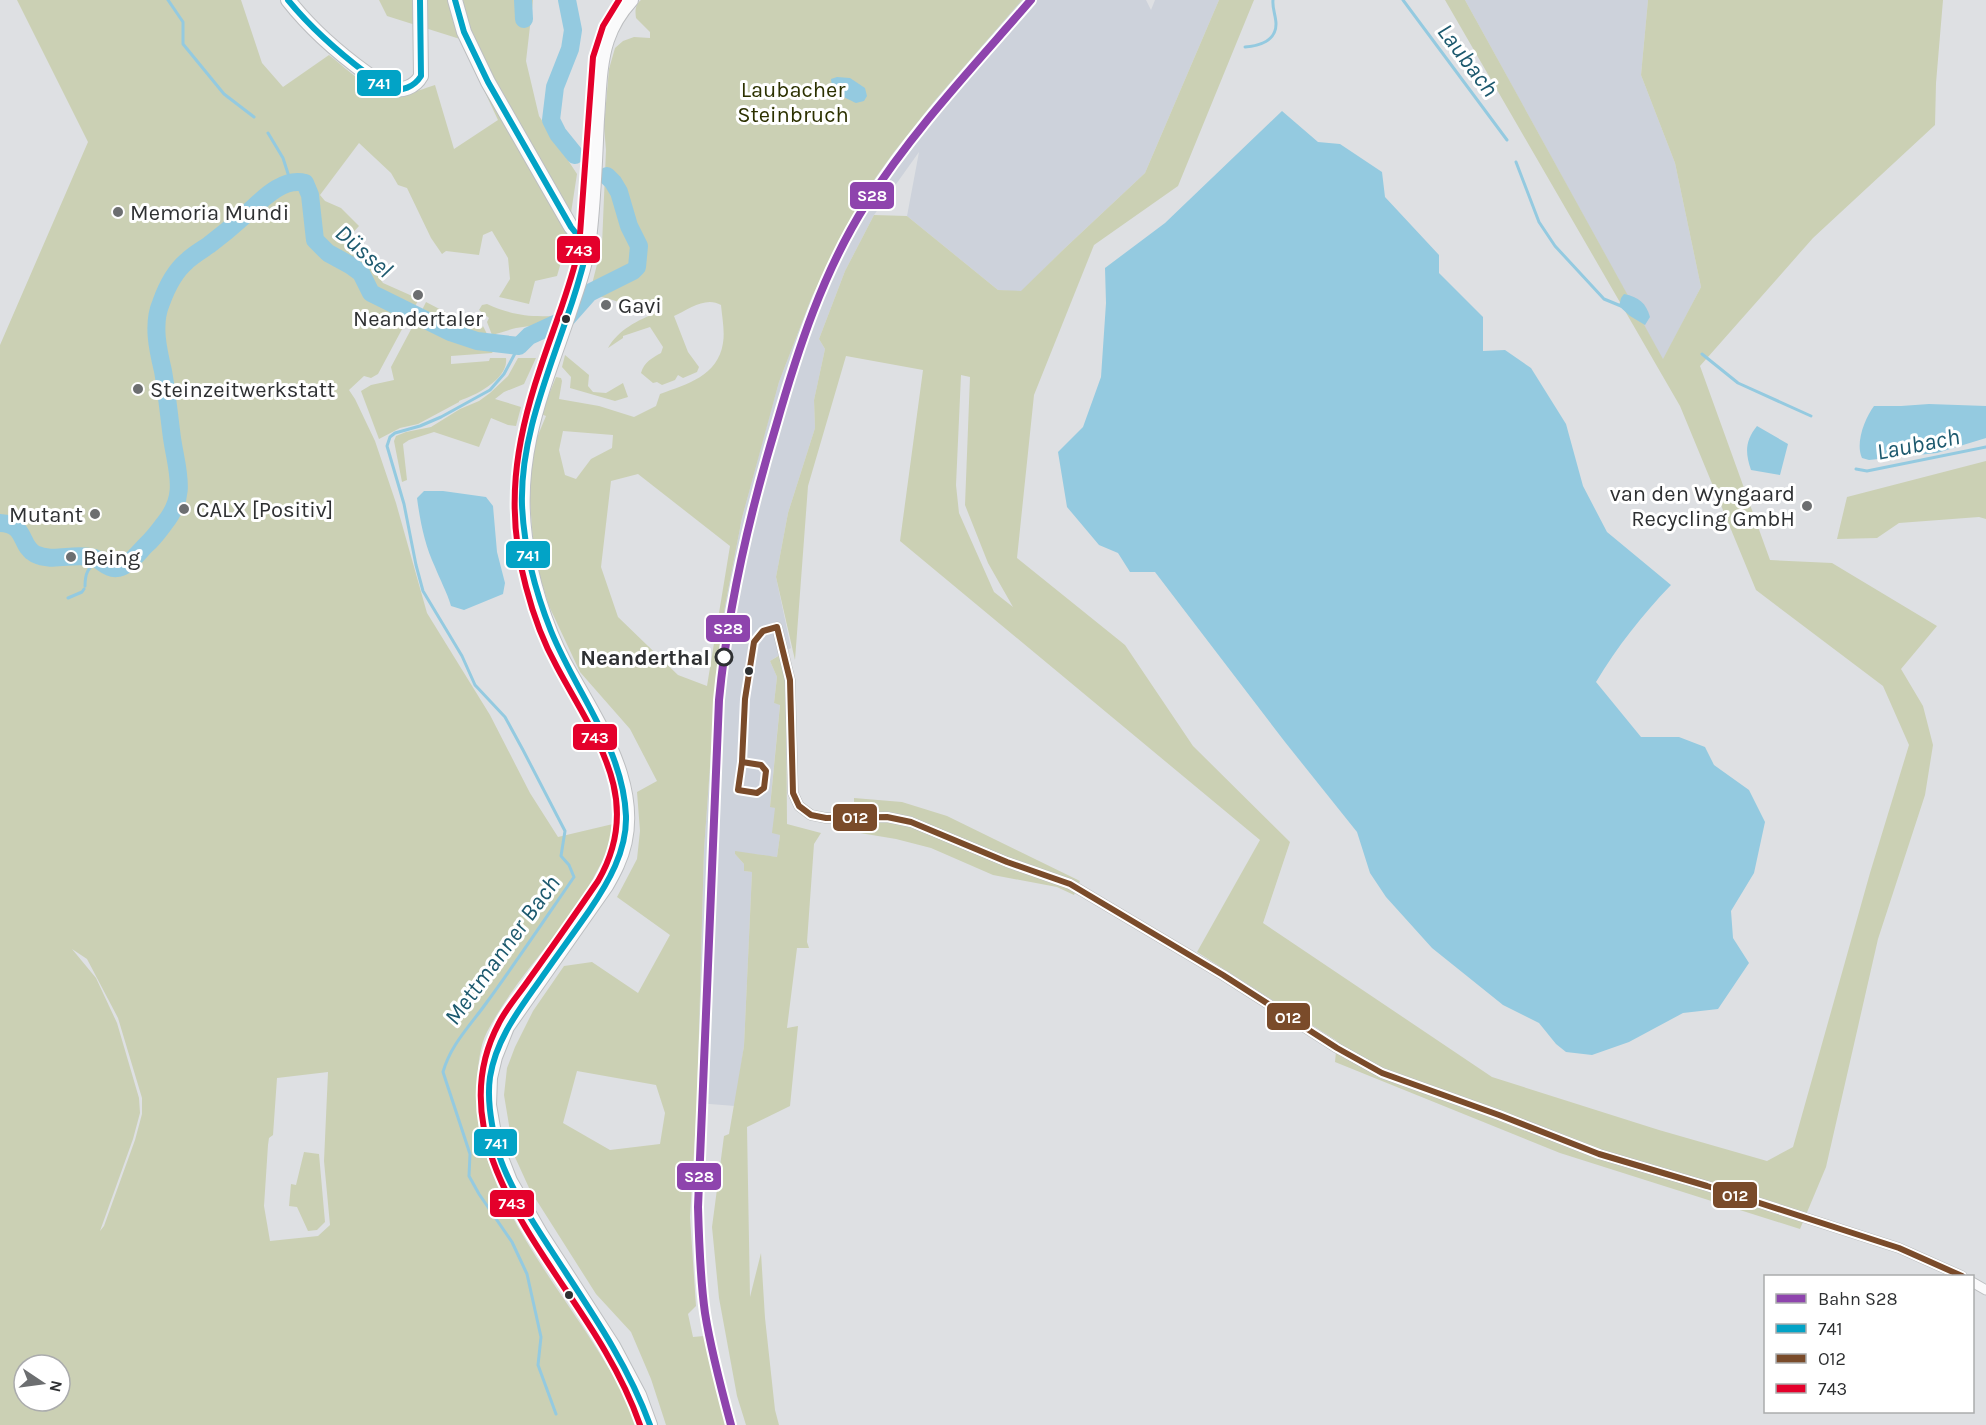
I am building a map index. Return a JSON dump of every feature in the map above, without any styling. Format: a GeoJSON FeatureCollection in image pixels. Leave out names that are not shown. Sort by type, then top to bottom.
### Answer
{"type":"FeatureCollection","features":[{"type":"Feature","properties":{"kind":"main road"},"geometry":{"type":"LineString","coordinates":[[288,0],[302,18],[354,64],[382,85],[399,89],[414,85],[421,76],[420,0]]}},
{"type":"Feature","properties":{"kind":"main road"},"geometry":{"type":"LineString","coordinates":[[455,0],[464,32],[488,82],[567,219],[579,237],[589,242]]}},
{"type":"Feature","properties":{"kind":"main road"},"geometry":{"type":"LineString","coordinates":[[631,0],[615,21],[605,50],[598,99],[589,242],[580,278],[529,433],[522,502],[525,541],[534,582],[554,640],[612,751],[626,803],[626,834],[618,864],[606,886],[507,1027],[495,1057],[490,1078],[489,1105],[496,1145],[510,1181],[540,1233],[613,1346],[639,1395],[650,1425]]}},
{"type":"Feature","properties":{"kind":"street"},"geometry":{"type":"LineString","coordinates":[[777,627],[790,680],[793,793],[799,806],[810,815],[826,818],[886,817],[911,822],[1007,862],[1070,884],[1223,975],[1337,1048],[1382,1073],[1599,1154],[1899,1248],[1960,1275]]}},
{"type":"Feature","properties":{"kind":"shaded area"},"geometry":{"type":"Polygon","coordinates":[[[1022,0],[1146,0],[1151,10],[1155,0],[1219,0],[1145,173],[1021,292],[998,290],[907,216],[919,152],[874,215],[845,271],[819,339],[825,349],[814,400],[815,428],[788,513],[776,577],[791,648],[770,661],[777,677],[774,703],[780,704],[770,806],[775,808],[780,835],[777,857],[735,852],[744,864],[744,871],[752,872],[744,1046],[735,1106],[697,1103],[704,850],[717,669],[725,606],[742,518],[779,382],[811,299],[841,236],[874,180],[936,99],[1022,0]]]}},
{"type":"Feature","properties":{"kind":"shaded area"},"geometry":{"type":"Polygon","coordinates":[[[1465,0],[1648,0],[1641,75],[1675,163],[1701,287],[1663,360],[1465,0]]]}},
{"type":"Feature","properties":{"kind":"green space"},"geometry":{"type":"Polygon","coordinates":[[[17,0],[241,0],[262,63],[283,87],[329,55],[354,76],[382,92],[403,94],[435,85],[454,149],[498,120],[460,39],[387,16],[379,0],[533,0],[526,61],[539,116],[577,174],[566,245],[557,276],[535,281],[529,304],[499,297],[510,279],[508,258],[492,231],[483,235],[479,255],[446,251],[442,254],[431,238],[407,188],[398,185],[391,173],[359,143],[320,195],[325,201],[341,208],[359,226],[348,238],[349,248],[372,268],[383,283],[419,299],[414,308],[404,303],[401,314],[408,318],[378,374],[371,378],[364,376],[349,390],[375,441],[396,503],[427,613],[490,715],[530,793],[558,837],[613,824],[609,849],[585,892],[499,1011],[487,1032],[478,1065],[477,1085],[479,1123],[487,1159],[501,1194],[539,1262],[617,1382],[637,1425],[0,1425],[0,345],[88,142],[17,0]],[[72,949],[96,978],[117,1023],[139,1098],[140,1113],[100,1231],[104,1226],[135,1140],[142,1114],[142,1098],[118,1018],[87,959],[72,949]],[[328,1072],[277,1078],[273,1135],[269,1138],[268,1145],[264,1206],[270,1241],[318,1236],[330,1225],[324,1161],[328,1072]]]}},
{"type":"Feature","properties":{"kind":"green space","name":"Laubacher Steinbruch"},"geometry":{"type":"Polygon","coordinates":[[[641,0],[1022,0],[936,99],[894,152],[874,180],[841,236],[811,299],[779,382],[742,518],[725,606],[717,669],[704,850],[697,1103],[690,1217],[696,1306],[688,1314],[693,1337],[704,1336],[726,1425],[666,1425],[651,1379],[631,1332],[596,1294],[530,1190],[514,1155],[504,1095],[507,1068],[515,1047],[533,1011],[564,966],[592,962],[638,993],[670,935],[617,897],[637,859],[640,831],[637,792],[657,781],[630,729],[580,672],[549,606],[534,555],[530,501],[531,469],[536,440],[546,416],[541,414],[556,377],[561,378],[562,381],[559,399],[599,406],[634,417],[656,406],[660,394],[690,382],[708,371],[720,354],[723,343],[721,305],[703,303],[674,316],[688,352],[699,367],[697,372],[683,378],[678,375],[675,380],[662,385],[657,382],[653,383],[641,373],[642,369],[646,363],[661,353],[663,347],[650,327],[623,336],[608,348],[623,331],[656,313],[599,296],[591,288],[602,245],[606,150],[604,126],[609,69],[615,48],[623,41],[634,37],[650,38],[650,32],[636,18],[636,8],[641,0]],[[563,431],[559,450],[565,475],[576,479],[591,459],[612,448],[613,435],[563,431]],[[638,474],[611,481],[601,567],[618,617],[678,675],[707,686],[730,546],[638,474]],[[577,1071],[563,1123],[610,1150],[660,1144],[665,1113],[656,1085],[577,1071]]]}},
{"type":"Feature","properties":{"kind":"green space"},"geometry":{"type":"Polygon","coordinates":[[[1219,0],[1254,0],[1178,186],[1094,245],[1034,395],[1017,558],[1125,645],[1193,746],[1290,842],[1263,923],[1492,1077],[1659,1130],[1767,1161],[1793,1147],[1870,873],[1909,745],[1883,686],[1756,590],[1680,406],[1445,0],[1465,0],[1663,359],[1701,287],[1675,163],[1641,75],[1648,0],[1943,0],[1935,125],[1813,238],[1700,366],[1770,560],[1832,563],[1937,626],[1901,669],[1923,706],[1933,745],[1925,795],[1878,939],[1826,1167],[1800,1229],[1560,1153],[1335,1062],[1337,1041],[1197,952],[1260,840],[900,541],[923,370],[846,356],[808,486],[795,660],[776,577],[788,513],[815,428],[814,400],[825,349],[819,339],[845,271],[874,215],[907,216],[998,290],[1021,291],[1145,173],[1219,0]],[[961,375],[956,485],[959,513],[994,592],[1013,607],[988,563],[965,505],[970,377],[961,375]]]}},
{"type":"Feature","properties":{"kind":"green space"},"geometry":{"type":"Polygon","coordinates":[[[426,302],[470,325],[472,323],[482,328],[483,326],[488,336],[463,332],[421,312],[426,302]]]}},
{"type":"Feature","properties":{"kind":"green space"},"geometry":{"type":"Polygon","coordinates":[[[487,304],[520,314],[553,316],[536,325],[492,335],[487,322],[489,318],[479,310],[482,305],[487,304]]]}},
{"type":"Feature","properties":{"kind":"green space"},"geometry":{"type":"Polygon","coordinates":[[[416,320],[462,341],[493,346],[492,353],[451,356],[451,364],[506,358],[505,366],[497,380],[482,391],[418,424],[400,428],[379,439],[361,391],[371,385],[394,380],[391,367],[416,320]]]}},
{"type":"Feature","properties":{"kind":"green space"},"geometry":{"type":"Polygon","coordinates":[[[565,355],[589,375],[588,386],[593,392],[606,393],[623,383],[628,397],[615,401],[570,388],[571,377],[562,367],[565,355]]]}},
{"type":"Feature","properties":{"kind":"green space"},"geometry":{"type":"Polygon","coordinates":[[[518,358],[536,358],[524,384],[504,392],[495,399],[521,407],[516,426],[491,418],[479,447],[434,432],[409,440],[403,444],[407,480],[402,482],[394,441],[396,436],[431,427],[460,409],[479,401],[508,376],[518,358]]]}},
{"type":"Feature","properties":{"kind":"green space"},"geometry":{"type":"Polygon","coordinates":[[[1986,461],[1986,519],[1979,517],[1899,523],[1877,538],[1837,539],[1847,497],[1986,461]]]}},
{"type":"Feature","properties":{"kind":"green space"},"geometry":{"type":"Polygon","coordinates":[[[780,655],[786,683],[787,824],[821,833],[814,844],[807,942],[809,948],[797,948],[787,1028],[798,1026],[790,1106],[747,1127],[750,1297],[761,1253],[765,1318],[775,1410],[779,1425],[746,1425],[737,1396],[719,1298],[712,1227],[724,1136],[729,1134],[744,1046],[752,872],[744,871],[744,864],[735,851],[777,857],[780,835],[772,833],[775,808],[770,807],[780,705],[774,703],[777,677],[770,661],[780,655]]]}},
{"type":"Feature","properties":{"kind":"green space"},"geometry":{"type":"Polygon","coordinates":[[[854,798],[902,802],[947,816],[1080,881],[1074,895],[1057,887],[993,875],[931,848],[854,832],[854,798]]]}},
{"type":"Feature","properties":{"kind":"green space"},"geometry":{"type":"Polygon","coordinates":[[[304,1152],[319,1154],[325,1222],[317,1230],[308,1231],[297,1207],[289,1206],[291,1184],[296,1185],[304,1152]]]}},
{"type":"Feature","properties":{"kind":"water"},"geometry":{"type":"Polygon","coordinates":[[[850,78],[865,88],[867,96],[864,101],[856,103],[836,92],[831,79],[850,78]]]}},
{"type":"Feature","properties":{"kind":"water"},"geometry":{"type":"Polygon","coordinates":[[[1282,111],[1318,142],[1340,144],[1382,172],[1385,197],[1439,255],[1439,273],[1483,317],[1483,351],[1505,350],[1531,368],[1566,424],[1583,486],[1607,532],[1671,585],[1630,632],[1596,682],[1641,737],[1679,737],[1705,747],[1714,765],[1749,790],[1765,822],[1754,873],[1731,911],[1733,938],[1749,963],[1718,1009],[1683,1013],[1629,1042],[1592,1055],[1566,1052],[1556,1044],[1539,1023],[1503,1005],[1432,948],[1386,897],[1370,873],[1357,832],[1155,572],[1130,572],[1118,553],[1099,545],[1067,507],[1058,452],[1083,427],[1101,377],[1106,303],[1105,268],[1165,223],[1282,111]]]}},
{"type":"Feature","properties":{"kind":"water"},"geometry":{"type":"Polygon","coordinates":[[[1624,294],[1644,304],[1650,317],[1645,325],[1619,306],[1624,294]]]}},
{"type":"Feature","properties":{"kind":"water"},"geometry":{"type":"Polygon","coordinates":[[[1929,404],[1986,406],[1986,438],[1937,453],[1869,460],[1862,458],[1860,438],[1867,417],[1874,406],[1929,404]]]}},
{"type":"Feature","properties":{"kind":"water"},"geometry":{"type":"Polygon","coordinates":[[[1757,426],[1788,444],[1780,475],[1751,470],[1747,447],[1757,426]]]}},
{"type":"Feature","properties":{"kind":"water"},"geometry":{"type":"Polygon","coordinates":[[[424,491],[443,491],[486,497],[493,506],[497,552],[505,583],[503,594],[464,610],[451,606],[431,559],[423,533],[417,498],[424,491]]]}},
{"type":"Feature","properties":{"kind":"waterway"},"geometry":{"type":"LineString","coordinates":[[168,0],[183,22],[183,44],[224,94],[254,117]]}},
{"type":"Feature","properties":{"kind":"waterway","name":"Düssel"},"geometry":{"type":"LineString","coordinates":[[523,0],[524,19]]}},
{"type":"Feature","properties":{"kind":"waterway","name":"Düssel"},"geometry":{"type":"LineString","coordinates":[[567,0],[573,30],[570,49],[555,87],[551,120],[558,134],[575,155]]}},
{"type":"Feature","properties":{"kind":"waterway","name":"Laubach"},"geometry":{"type":"LineString","coordinates":[[1245,47],[1266,42],[1273,35],[1276,24],[1273,0]]}},
{"type":"Feature","properties":{"kind":"waterway","name":"Laubach"},"geometry":{"type":"LineString","coordinates":[[1403,0],[1507,140]]}},
{"type":"Feature","properties":{"kind":"waterway"},"geometry":{"type":"LineString","coordinates":[[268,133],[283,158],[291,183]]}},
{"type":"Feature","properties":{"kind":"waterway","name":"Laubach"},"geometry":{"type":"LineString","coordinates":[[1516,162],[1539,222],[1555,246],[1604,299],[1621,306]]}},
{"type":"Feature","properties":{"kind":"waterway","name":"Düssel"},"geometry":{"type":"LineString","coordinates":[[0,523],[15,527],[30,550],[42,557],[87,556],[114,568],[130,562],[155,535],[176,503],[179,483],[159,354],[158,311],[171,280],[183,265],[279,187],[296,182],[305,183],[310,195],[315,240],[328,253],[361,273],[371,293],[450,332],[477,341],[519,346],[529,336],[566,319],[589,293],[637,267],[639,246],[629,226],[619,192],[607,176]]}},
{"type":"Feature","properties":{"kind":"waterway","name":"Mettmanner Bach"},"geometry":{"type":"LineString","coordinates":[[519,346],[504,374],[490,390],[441,417],[395,433],[390,437],[387,446],[404,504],[423,591],[462,656],[475,685],[505,717],[523,750],[565,831],[561,856],[569,865],[574,877],[456,1044],[443,1072],[470,1154],[469,1176],[512,1242],[527,1274],[541,1337],[538,1365],[556,1414]]}},
{"type":"Feature","properties":{"kind":"waterway","name":"Laubach"},"geometry":{"type":"LineString","coordinates":[[1702,354],[1738,383],[1811,416]]}},
{"type":"Feature","properties":{"kind":"waterway","name":"Laubach"},"geometry":{"type":"LineString","coordinates":[[1856,469],[1867,471],[1986,447]]}},
{"type":"Feature","properties":{"kind":"waterway"},"geometry":{"type":"LineString","coordinates":[[85,586],[88,571],[98,560]]}},
{"type":"Feature","properties":{"kind":"waterway"},"geometry":{"type":"LineString","coordinates":[[68,598],[84,589]]}},
{"type":"Feature","properties":{"kind":"rail line","name":"S28"},"geometry":{"type":"LineString","coordinates":[[731,1425],[705,1313],[698,1207],[719,700],[728,630],[741,562],[766,460],[793,368],[824,284],[837,257],[866,204],[904,150],[1031,0]]}},
{"type":"Feature","properties":{"kind":"transit line","name":"741"},"geometry":{"type":"LineString","coordinates":[[288,0],[315,30],[345,56],[383,85],[398,89],[411,86],[421,76],[420,0]]}},
{"type":"Feature","properties":{"kind":"transit line","name":"741"},"geometry":{"type":"LineString","coordinates":[[455,0],[464,32],[488,82],[571,227],[579,237],[589,242]]}},
{"type":"Feature","properties":{"kind":"transit line","name":"743"},"geometry":{"type":"LineString","coordinates":[[619,0],[603,26],[593,57],[579,248],[524,423],[519,450],[515,504],[520,559],[532,607],[547,648],[586,719],[609,770],[616,796],[617,823],[611,851],[598,881],[499,1023],[483,1067],[481,1111],[490,1153],[508,1195],[531,1236],[605,1351],[640,1425]]}},
{"type":"Feature","properties":{"kind":"transit line","name":"741"},"geometry":{"type":"LineString","coordinates":[[589,242],[576,289],[536,409],[525,457],[522,505],[528,554],[540,601],[561,654],[608,743],[617,767],[623,791],[625,829],[620,854],[603,889],[509,1026],[493,1063],[489,1101],[495,1141],[511,1184],[618,1357],[650,1425]]}},
{"type":"Feature","properties":{"kind":"transit line","name":"O12"},"geometry":{"type":"LineString","coordinates":[[777,627],[790,680],[793,793],[799,806],[811,815],[826,818],[887,817],[911,822],[1007,862],[1070,884],[1223,975],[1337,1048],[1382,1073],[1599,1154],[1899,1248],[1960,1275]]}},
{"type":"Feature","properties":{"kind":"transit line","name":"O12"},"geometry":{"type":"LineString","coordinates":[[742,762],[745,699],[754,642],[763,631],[777,627]]}},
{"type":"Feature","properties":{"kind":"transit line","name":"O12"},"geometry":{"type":"LineString","coordinates":[[742,762],[761,765],[766,771],[764,788],[757,793],[738,790],[742,762]]}},
{"type":"Feature","properties":{"kind":"place","name":"Memoria Mundi"},"geometry":{"type":"Point","coordinates":[118,212]}},
{"type":"Feature","properties":{"kind":"place","name":"Neandertaler"},"geometry":{"type":"Point","coordinates":[418,295]}},
{"type":"Feature","properties":{"kind":"place","name":"Gavi"},"geometry":{"type":"Point","coordinates":[606,305]}},
{"type":"Feature","properties":{"kind":"place","name":"Steinzeitwerkstatt"},"geometry":{"type":"Point","coordinates":[138,389]}},
{"type":"Feature","properties":{"kind":"place","name":"van den Wyngaard Recycling GmbH"},"geometry":{"type":"Point","coordinates":[1807,506]}},
{"type":"Feature","properties":{"kind":"place","name":"CALX [Positiv]"},"geometry":{"type":"Point","coordinates":[184,509]}},
{"type":"Feature","properties":{"kind":"place","name":"Mutant"},"geometry":{"type":"Point","coordinates":[95,514]}},
{"type":"Feature","properties":{"kind":"place","name":"Being"},"geometry":{"type":"Point","coordinates":[71,557]}},
{"type":"Feature","properties":{"kind":"place","name":"Neanderthal"},"geometry":{"type":"Point","coordinates":[724,657]}}]}
